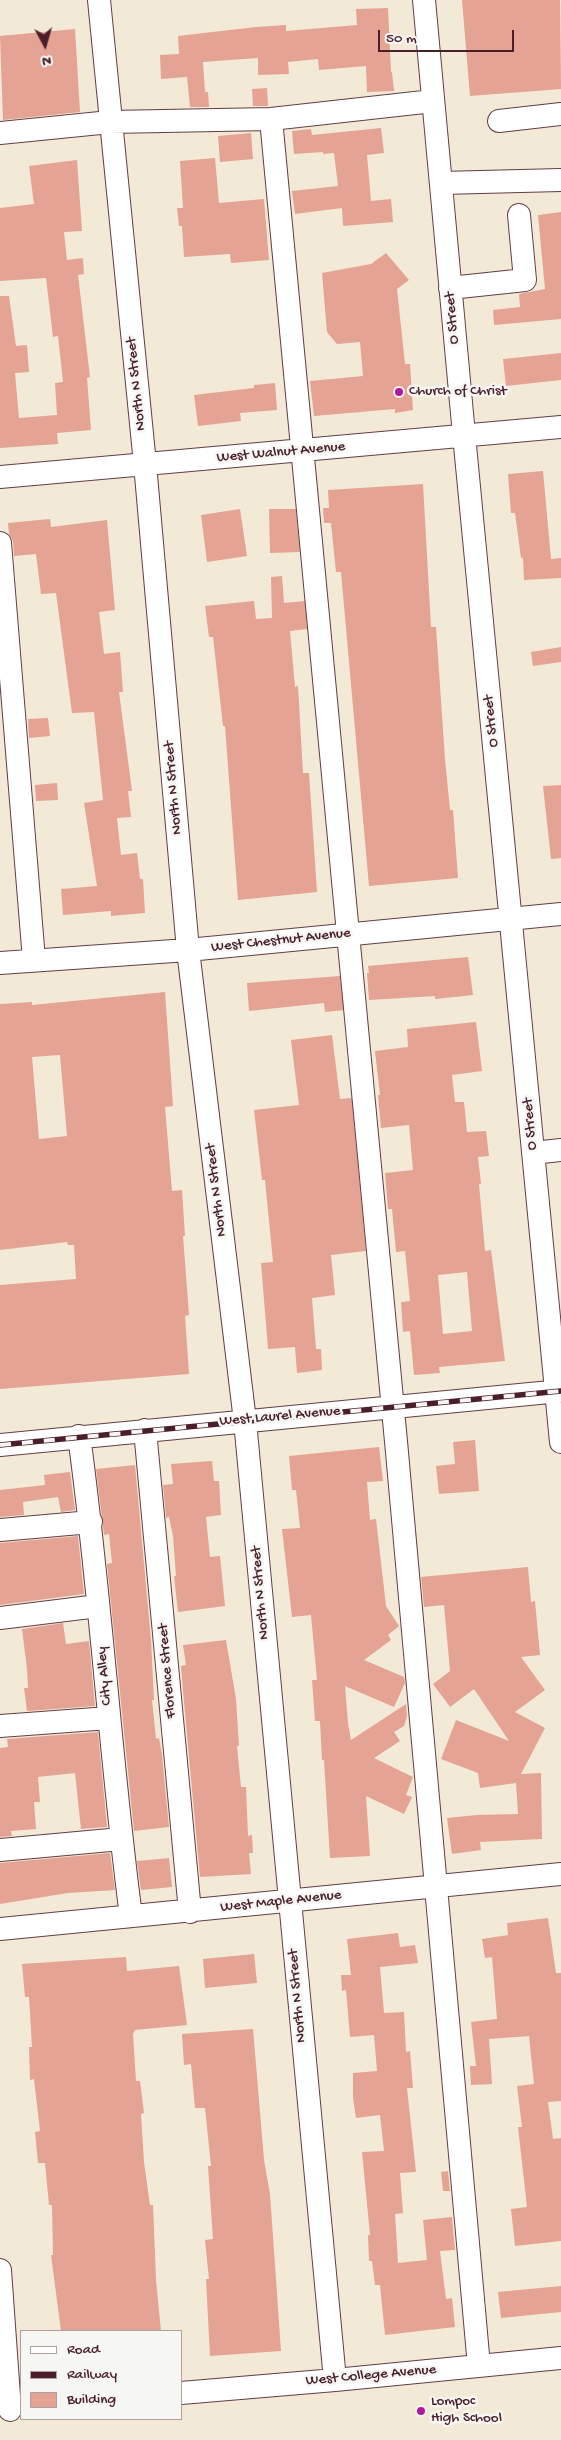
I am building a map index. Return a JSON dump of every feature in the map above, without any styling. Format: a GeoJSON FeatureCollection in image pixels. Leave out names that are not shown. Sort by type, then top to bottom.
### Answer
{"type":"FeatureCollection","features":[{"type":"Feature","properties":{"kind":"street","name":"North N Street"},"geometry":{"type":"LineString","coordinates":[[98,0],[145,464],[188,950],[245,1421],[335,2380]]}},
{"type":"Feature","properties":{"kind":"street","name":"O Street"},"geometry":{"type":"LineString","coordinates":[[424,0],[533,1153],[558,1391],[561,1442]]}},
{"type":"Feature","properties":{"kind":"street"},"geometry":{"type":"LineString","coordinates":[[0,133],[110,122],[271,118],[434,101]]}},
{"type":"Feature","properties":{"kind":"street"},"geometry":{"type":"LineString","coordinates":[[499,121],[561,114]]}},
{"type":"Feature","properties":{"kind":"street"},"geometry":{"type":"LineString","coordinates":[[271,118],[305,452],[394,1407],[479,2366]]}},
{"type":"Feature","properties":{"kind":"street"},"geometry":{"type":"LineString","coordinates":[[441,182],[561,180]]}},
{"type":"Feature","properties":{"kind":"street"},"geometry":{"type":"LineString","coordinates":[[450,288],[525,280],[519,215]]}},
{"type":"Feature","properties":{"kind":"street","name":"West Walnut Avenue"},"geometry":{"type":"LineString","coordinates":[[0,478],[145,464],[305,452],[561,427]]}},
{"type":"Feature","properties":{"kind":"street"},"geometry":{"type":"LineString","coordinates":[[0,543],[34,960]]}},
{"type":"Feature","properties":{"kind":"street","name":"West Chestnut Avenue"},"geometry":{"type":"LineString","coordinates":[[0,963],[188,950],[561,914]]}},
{"type":"Feature","properties":{"kind":"street"},"geometry":{"type":"LineString","coordinates":[[533,1153],[561,1150]]}},
{"type":"Feature","properties":{"kind":"street","name":"West Laurel Avenue"},"geometry":{"type":"LineString","coordinates":[[0,1445],[558,1391]]}},
{"type":"Feature","properties":{"kind":"street","name":"Florence Street"},"geometry":{"type":"LineString","coordinates":[[145,1430],[190,1912]]}},
{"type":"Feature","properties":{"kind":"street","name":"City Alley"},"geometry":{"type":"LineString","coordinates":[[79,1436],[91,1522],[121,1839],[131,1916]]}},
{"type":"Feature","properties":{"kind":"street"},"geometry":{"type":"LineString","coordinates":[[0,1530],[91,1522]]}},
{"type":"Feature","properties":{"kind":"street"},"geometry":{"type":"LineString","coordinates":[[0,1618],[98,1606]]}},
{"type":"Feature","properties":{"kind":"street"},"geometry":{"type":"LineString","coordinates":[[0,1726],[109,1718]]}},
{"type":"Feature","properties":{"kind":"street"},"geometry":{"type":"LineString","coordinates":[[0,1850],[121,1839]]}},
{"type":"Feature","properties":{"kind":"street","name":"West Maple Avenue"},"geometry":{"type":"LineString","coordinates":[[0,1929],[190,1912],[561,1874]]}},
{"type":"Feature","properties":{"kind":"street"},"geometry":{"type":"LineString","coordinates":[[0,2270],[11,2410]]}},
{"type":"Feature","properties":{"kind":"street","name":"West College Avenue"},"geometry":{"type":"LineString","coordinates":[[182,2393],[561,2358]]}},
{"type":"Feature","properties":{"kind":"building"},"geometry":{"type":"Polygon","coordinates":[[[462,0],[560,0],[561,89],[470,96],[462,0]]]}},
{"type":"Feature","properties":{"kind":"building"},"geometry":{"type":"Polygon","coordinates":[[[388,8],[391,72],[394,91],[367,92],[366,66],[319,70],[318,59],[288,62],[289,74],[258,75],[258,58],[203,62],[205,92],[208,92],[209,107],[190,107],[187,77],[161,79],[160,55],[179,54],[178,36],[286,25],[286,31],[357,25],[356,9],[388,8]]]}},
{"type":"Feature","properties":{"kind":"building"},"geometry":{"type":"Polygon","coordinates":[[[75,29],[80,112],[3,120],[0,36],[75,29]]]}},
{"type":"Feature","properties":{"kind":"building"},"geometry":{"type":"Polygon","coordinates":[[[267,88],[268,106],[253,106],[252,89],[267,88]]]}},
{"type":"Feature","properties":{"kind":"building"},"geometry":{"type":"Polygon","coordinates":[[[381,128],[384,153],[367,155],[371,201],[391,199],[393,222],[343,226],[342,208],[295,214],[292,191],[338,186],[334,153],[294,154],[292,131],[311,129],[312,135],[381,128]]]}},
{"type":"Feature","properties":{"kind":"building"},"geometry":{"type":"Polygon","coordinates":[[[251,133],[253,159],[220,162],[218,136],[251,133]]]}},
{"type":"Feature","properties":{"kind":"building"},"geometry":{"type":"Polygon","coordinates":[[[215,158],[219,203],[264,199],[269,260],[231,263],[230,254],[184,257],[182,226],[179,226],[177,208],[183,208],[180,161],[215,158]]]}},
{"type":"Feature","properties":{"kind":"building"},"geometry":{"type":"Polygon","coordinates":[[[77,160],[82,231],[64,232],[67,260],[83,258],[84,274],[78,275],[90,377],[87,378],[91,430],[57,433],[58,444],[0,448],[0,296],[9,296],[16,346],[27,345],[29,372],[15,373],[19,418],[57,415],[55,383],[63,382],[58,336],[53,337],[46,278],[0,281],[0,208],[34,204],[29,166],[77,160]]]}},
{"type":"Feature","properties":{"kind":"building"},"geometry":{"type":"Polygon","coordinates":[[[561,212],[561,319],[494,325],[493,310],[520,307],[519,294],[545,289],[538,215],[561,212]]]}},
{"type":"Feature","properties":{"kind":"building"},"geometry":{"type":"Polygon","coordinates":[[[386,253],[409,280],[397,289],[405,364],[410,364],[413,410],[395,413],[395,409],[314,416],[310,381],[363,376],[360,342],[337,344],[327,332],[322,273],[371,264],[386,253]]]}},
{"type":"Feature","properties":{"kind":"building"},"geometry":{"type":"Polygon","coordinates":[[[561,353],[561,380],[506,386],[503,359],[561,353]]]}},
{"type":"Feature","properties":{"kind":"building"},"geometry":{"type":"Polygon","coordinates":[[[275,383],[277,410],[240,413],[241,421],[198,426],[194,395],[254,388],[254,385],[275,383]]]}},
{"type":"Feature","properties":{"kind":"building"},"geometry":{"type":"Polygon","coordinates":[[[543,471],[551,559],[561,558],[561,578],[524,580],[523,558],[521,558],[515,513],[511,513],[508,474],[543,471]]]}},
{"type":"Feature","properties":{"kind":"building"},"geometry":{"type":"Polygon","coordinates":[[[423,484],[431,627],[436,627],[445,759],[450,810],[453,810],[458,878],[369,886],[341,572],[336,572],[331,523],[324,523],[323,508],[329,508],[328,490],[423,484]]]}},
{"type":"Feature","properties":{"kind":"building"},"geometry":{"type":"Polygon","coordinates":[[[240,509],[247,556],[207,562],[201,515],[240,509]]]}},
{"type":"Feature","properties":{"kind":"building"},"geometry":{"type":"Polygon","coordinates":[[[269,509],[296,509],[300,552],[270,553],[269,509]]]}},
{"type":"Feature","properties":{"kind":"building"},"geometry":{"type":"Polygon","coordinates":[[[50,519],[51,527],[107,520],[115,610],[99,612],[104,654],[120,652],[123,692],[119,692],[132,791],[128,791],[131,817],[117,818],[121,855],[137,853],[140,879],[143,879],[145,913],[111,916],[111,911],[63,915],[61,889],[97,886],[84,803],[103,800],[94,712],[72,713],[56,593],[41,594],[36,554],[14,556],[13,541],[9,534],[8,523],[50,519]]]}},
{"type":"Feature","properties":{"kind":"building"},"geometry":{"type":"Polygon","coordinates":[[[282,576],[284,603],[305,601],[307,629],[290,631],[295,687],[298,686],[303,773],[309,773],[317,892],[238,900],[225,726],[223,726],[213,637],[209,637],[205,606],[254,601],[256,619],[272,618],[271,577],[282,576]]]}},
{"type":"Feature","properties":{"kind":"building"},"geometry":{"type":"Polygon","coordinates":[[[561,647],[561,662],[533,666],[531,652],[561,647]]]}},
{"type":"Feature","properties":{"kind":"building"},"geometry":{"type":"Polygon","coordinates":[[[48,718],[50,736],[29,738],[28,719],[48,718]]]}},
{"type":"Feature","properties":{"kind":"building"},"geometry":{"type":"Polygon","coordinates":[[[57,783],[58,800],[36,801],[35,785],[57,783]]]}},
{"type":"Feature","properties":{"kind":"building"},"geometry":{"type":"Polygon","coordinates":[[[561,785],[561,858],[551,859],[543,786],[561,785]]]}},
{"type":"Feature","properties":{"kind":"building"},"geometry":{"type":"Polygon","coordinates":[[[468,957],[473,995],[435,999],[435,996],[369,1000],[368,966],[468,957]]]}},
{"type":"Feature","properties":{"kind":"building"},"geometry":{"type":"Polygon","coordinates":[[[340,976],[344,1010],[325,1012],[324,1003],[249,1011],[247,983],[340,976]]]}},
{"type":"Feature","properties":{"kind":"building"},"geometry":{"type":"Polygon","coordinates":[[[165,992],[173,1106],[165,1107],[172,1191],[182,1190],[185,1236],[183,1236],[189,1315],[185,1316],[189,1374],[0,1389],[0,1285],[76,1279],[74,1245],[68,1245],[67,1242],[0,1250],[0,1004],[32,1002],[32,1005],[165,992]],[[60,1055],[32,1057],[39,1139],[67,1136],[60,1055]]]}},
{"type":"Feature","properties":{"kind":"building"},"geometry":{"type":"Polygon","coordinates":[[[476,1022],[482,1071],[452,1075],[455,1102],[464,1102],[467,1132],[486,1131],[489,1156],[478,1157],[481,1184],[479,1184],[485,1251],[491,1250],[505,1361],[439,1367],[440,1373],[414,1375],[410,1331],[403,1332],[401,1302],[410,1301],[405,1251],[396,1252],[392,1209],[388,1209],[385,1173],[413,1170],[409,1125],[381,1128],[378,1095],[380,1095],[375,1051],[408,1047],[407,1029],[476,1022]],[[467,1272],[438,1275],[443,1334],[472,1331],[467,1272]]]}},
{"type":"Feature","properties":{"kind":"building"},"geometry":{"type":"Polygon","coordinates":[[[332,1035],[340,1099],[352,1098],[366,1251],[331,1255],[335,1295],[312,1298],[316,1349],[321,1349],[322,1370],[297,1373],[295,1347],[268,1349],[261,1263],[273,1262],[265,1180],[262,1180],[254,1110],[299,1105],[291,1040],[332,1035]]]}},
{"type":"Feature","properties":{"kind":"building"},"geometry":{"type":"Polygon","coordinates":[[[475,1440],[479,1491],[439,1494],[436,1466],[455,1464],[453,1442],[475,1440]]]}},
{"type":"Feature","properties":{"kind":"building"},"geometry":{"type":"Polygon","coordinates":[[[379,1447],[383,1481],[367,1482],[370,1520],[376,1519],[386,1606],[399,1626],[388,1635],[391,1640],[364,1660],[404,1677],[405,1683],[394,1707],[345,1686],[348,1723],[351,1740],[406,1704],[407,1716],[404,1726],[394,1732],[400,1741],[374,1758],[413,1777],[406,1795],[412,1797],[404,1814],[366,1796],[370,1856],[330,1858],[320,1721],[315,1721],[312,1680],[317,1680],[311,1615],[292,1617],[282,1529],[300,1528],[296,1490],[292,1490],[289,1456],[379,1447]]]}},
{"type":"Feature","properties":{"kind":"building"},"geometry":{"type":"Polygon","coordinates":[[[212,1461],[214,1481],[219,1481],[221,1515],[206,1517],[210,1557],[220,1556],[225,1606],[178,1612],[174,1576],[176,1576],[173,1536],[169,1517],[166,1518],[163,1485],[173,1484],[171,1464],[212,1461]]]}},
{"type":"Feature","properties":{"kind":"building"},"geometry":{"type":"Polygon","coordinates":[[[135,1465],[151,1640],[154,1700],[152,1700],[156,1739],[159,1738],[162,1755],[169,1827],[134,1831],[107,1564],[112,1563],[109,1534],[104,1535],[96,1469],[135,1465]]]}},
{"type":"Feature","properties":{"kind":"building"},"geometry":{"type":"Polygon","coordinates":[[[70,1472],[75,1510],[61,1512],[58,1497],[23,1502],[24,1515],[0,1517],[0,1490],[45,1485],[44,1475],[70,1472]]]}},
{"type":"Feature","properties":{"kind":"building"},"geometry":{"type":"Polygon","coordinates":[[[78,1536],[84,1594],[0,1605],[0,1543],[78,1536]]]}},
{"type":"Feature","properties":{"kind":"building"},"geometry":{"type":"Polygon","coordinates":[[[528,1567],[531,1602],[535,1601],[540,1655],[521,1657],[545,1690],[515,1712],[545,1728],[521,1774],[541,1773],[542,1839],[480,1842],[481,1850],[452,1854],[447,1818],[518,1814],[516,1783],[480,1788],[478,1773],[441,1759],[456,1720],[509,1741],[474,1689],[450,1707],[433,1684],[450,1671],[444,1605],[424,1607],[421,1577],[528,1567]]]}},
{"type":"Feature","properties":{"kind":"building"},"geometry":{"type":"Polygon","coordinates":[[[63,1623],[66,1644],[89,1641],[95,1706],[27,1711],[24,1688],[28,1688],[27,1669],[22,1629],[63,1623]]]}},
{"type":"Feature","properties":{"kind":"building"},"geometry":{"type":"Polygon","coordinates":[[[226,1640],[236,1699],[239,1746],[237,1746],[241,1787],[246,1787],[248,1836],[252,1835],[253,1853],[249,1853],[251,1874],[200,1877],[181,1666],[186,1665],[183,1645],[226,1640]]]}},
{"type":"Feature","properties":{"kind":"building"},"geometry":{"type":"Polygon","coordinates":[[[98,1732],[107,1827],[81,1829],[75,1773],[38,1777],[40,1802],[34,1802],[36,1829],[11,1831],[12,1836],[0,1837],[0,1748],[8,1747],[7,1739],[98,1732]]]}},
{"type":"Feature","properties":{"kind":"building"},"geometry":{"type":"Polygon","coordinates":[[[110,1853],[115,1890],[68,1893],[0,1904],[0,1863],[110,1853]]]}},
{"type":"Feature","properties":{"kind":"building"},"geometry":{"type":"Polygon","coordinates":[[[169,1858],[172,1887],[141,1890],[137,1861],[169,1858]]]}},
{"type":"Feature","properties":{"kind":"building"},"geometry":{"type":"Polygon","coordinates":[[[548,1918],[556,1973],[561,1973],[561,2101],[548,2102],[553,2139],[561,2138],[561,2241],[515,2246],[511,2209],[527,2207],[518,2127],[522,2127],[517,2086],[534,2084],[529,2036],[489,2039],[492,2084],[471,2085],[470,2066],[476,2066],[471,2022],[497,2019],[492,1957],[485,1958],[482,1939],[508,1935],[507,1923],[548,1918]]]}},
{"type":"Feature","properties":{"kind":"building"},"geometry":{"type":"Polygon","coordinates":[[[398,1933],[400,1947],[415,1945],[418,1963],[380,1967],[384,2013],[404,2012],[406,2052],[410,2051],[413,2088],[407,2088],[416,2172],[400,2173],[403,2213],[395,2214],[398,2263],[427,2260],[423,2220],[452,2217],[455,2250],[440,2251],[446,2299],[452,2298],[455,2327],[385,2335],[380,2285],[375,2285],[372,2261],[369,2261],[368,2235],[370,2235],[362,2152],[384,2151],[380,2115],[356,2118],[353,2098],[353,2073],[377,2071],[374,2035],[350,2037],[346,1990],[342,1991],[341,1975],[351,1975],[347,1939],[398,1933]]]}},
{"type":"Feature","properties":{"kind":"building"},"geometry":{"type":"Polygon","coordinates":[[[254,1954],[257,1983],[205,1988],[203,1959],[254,1954]]]}},
{"type":"Feature","properties":{"kind":"building"},"geometry":{"type":"Polygon","coordinates":[[[126,1957],[127,1971],[179,1966],[187,2025],[135,2030],[133,2034],[136,2081],[140,2081],[144,2113],[141,2114],[144,2162],[150,2205],[153,2205],[156,2280],[161,2330],[61,2330],[51,2255],[53,2255],[52,2205],[49,2205],[45,2163],[38,2163],[35,2132],[40,2131],[34,2079],[30,2080],[29,2047],[32,2047],[29,1997],[25,1997],[22,1964],[126,1957]]]}},
{"type":"Feature","properties":{"kind":"building"},"geometry":{"type":"Polygon","coordinates":[[[253,2029],[264,2160],[270,2194],[281,2351],[210,2356],[206,2279],[209,2279],[205,2240],[213,2239],[208,2166],[211,2166],[205,2108],[195,2108],[191,2064],[184,2065],[182,2034],[253,2029]]]}},
{"type":"Feature","properties":{"kind":"building"},"geometry":{"type":"Polygon","coordinates":[[[448,2171],[450,2191],[443,2191],[441,2172],[448,2171]]]}},
{"type":"Feature","properties":{"kind":"building"},"geometry":{"type":"Polygon","coordinates":[[[561,2286],[561,2312],[501,2318],[498,2292],[561,2286]]]}},
{"type":"Feature","properties":{"kind":"railway"},"geometry":{"type":"LineString","coordinates":[[0,1445],[561,1391]]}},
{"type":"Feature","properties":{"kind":"place","name":"Church of Christ"},"geometry":{"type":"Point","coordinates":[399,392]}},
{"type":"Feature","properties":{"kind":"place","name":"Lompoc High School"},"geometry":{"type":"Point","coordinates":[421,2411]}}]}
